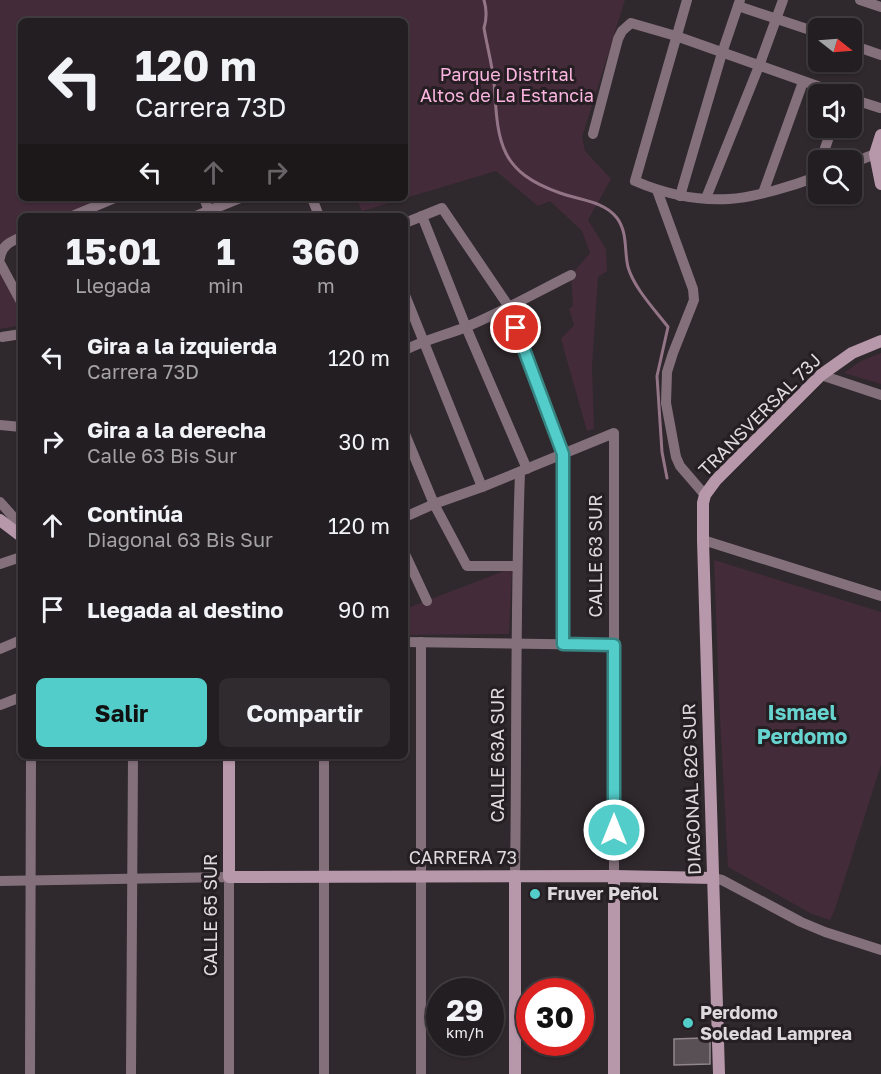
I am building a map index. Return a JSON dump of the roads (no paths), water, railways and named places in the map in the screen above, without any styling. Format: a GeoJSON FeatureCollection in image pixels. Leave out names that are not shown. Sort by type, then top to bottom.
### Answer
{"type":"FeatureCollection","features":[{"type":"Feature","properties":{"kind":"street"},"geometry":{"type":"LineString","coordinates":[[687,0],[635,181],[680,196],[731,199],[763,193],[808,177]]}},
{"type":"Feature","properties":{"kind":"street"},"geometry":{"type":"LineString","coordinates":[[706,198],[783,0]]}},
{"type":"Feature","properties":{"kind":"street"},"geometry":{"type":"LineString","coordinates":[[860,0],[881,8]]}},
{"type":"Feature","properties":{"kind":"street"},"geometry":{"type":"LineString","coordinates":[[680,196],[739,3],[808,29]]}},
{"type":"Feature","properties":{"kind":"street"},"geometry":{"type":"LineString","coordinates":[[593,134],[618,39],[622,31],[631,23],[676,36],[809,84]]}},
{"type":"Feature","properties":{"kind":"street"},"geometry":{"type":"LineString","coordinates":[[862,48],[881,55]]}},
{"type":"Feature","properties":{"kind":"street"},"geometry":{"type":"LineString","coordinates":[[763,193],[803,82]]}},
{"type":"Feature","properties":{"kind":"street"},"geometry":{"type":"LineString","coordinates":[[862,102],[880,108]]}},
{"type":"Feature","properties":{"kind":"street"},"geometry":{"type":"LineString","coordinates":[[881,135],[878,154],[881,184]]}},
{"type":"Feature","properties":{"kind":"street"},"geometry":{"type":"LineString","coordinates":[[862,160],[878,154]]}},
{"type":"Feature","properties":{"kind":"street"},"geometry":{"type":"LineString","coordinates":[[657,190],[693,290],[694,300],[667,372],[666,403],[675,457],[704,499]]}},
{"type":"Feature","properties":{"kind":"street"},"geometry":{"type":"LineString","coordinates":[[79,213],[108,201]]}},
{"type":"Feature","properties":{"kind":"street"},"geometry":{"type":"LineString","coordinates":[[210,213],[234,201]]}},
{"type":"Feature","properties":{"kind":"street"},"geometry":{"type":"LineString","coordinates":[[408,222],[442,208],[509,307],[563,454],[563,644]]}},
{"type":"Feature","properties":{"kind":"street"},"geometry":{"type":"LineString","coordinates":[[422,216],[523,470]]}},
{"type":"Feature","properties":{"kind":"street"},"geometry":{"type":"LineString","coordinates":[[1,254],[12,241],[18,238]]}},
{"type":"Feature","properties":{"kind":"street"},"geometry":{"type":"LineString","coordinates":[[0,263],[18,294]]}},
{"type":"Feature","properties":{"kind":"street"},"geometry":{"type":"LineString","coordinates":[[408,349],[466,327],[571,274]]}},
{"type":"Feature","properties":{"kind":"street"},"geometry":{"type":"LineString","coordinates":[[408,302],[482,487]]}},
{"type":"Feature","properties":{"kind":"street"},"geometry":{"type":"LineString","coordinates":[[2,337],[18,334]]}},
{"type":"Feature","properties":{"kind":"street","name":"TRANSVERSAL 73J"},"geometry":{"type":"LineString","coordinates":[[704,499],[716,480],[820,375],[852,353],[881,341]]}},
{"type":"Feature","properties":{"kind":"street"},"geometry":{"type":"LineString","coordinates":[[820,375],[881,394]]}},
{"type":"Feature","properties":{"kind":"street"},"geometry":{"type":"LineString","coordinates":[[0,425],[18,427]]}},
{"type":"Feature","properties":{"kind":"street","name":"CALLE 63 SUR"},"geometry":{"type":"LineString","coordinates":[[563,454],[614,433],[614,1074]]}},
{"type":"Feature","properties":{"kind":"street"},"geometry":{"type":"LineString","coordinates":[[408,441],[434,504],[467,566],[516,566]]}},
{"type":"Feature","properties":{"kind":"street"},"geometry":{"type":"LineString","coordinates":[[408,516],[563,454]]}},
{"type":"Feature","properties":{"kind":"street","name":"CALLE 63A SUR"},"geometry":{"type":"LineString","coordinates":[[515,1074],[516,566],[523,470]]}},
{"type":"Feature","properties":{"kind":"street","name":"DIAGONAL 62G SUR"},"geometry":{"type":"LineString","coordinates":[[704,499],[703,540],[719,1074]]}},
{"type":"Feature","properties":{"kind":"street"},"geometry":{"type":"LineString","coordinates":[[0,502],[18,523]]}},
{"type":"Feature","properties":{"kind":"street"},"geometry":{"type":"LineString","coordinates":[[0,520],[18,534]]}},
{"type":"Feature","properties":{"kind":"street"},"geometry":{"type":"LineString","coordinates":[[703,540],[881,596]]}},
{"type":"Feature","properties":{"kind":"street"},"geometry":{"type":"LineString","coordinates":[[0,564],[18,558]]}},
{"type":"Feature","properties":{"kind":"street"},"geometry":{"type":"LineString","coordinates":[[408,560],[427,601]]}},
{"type":"Feature","properties":{"kind":"street"},"geometry":{"type":"LineString","coordinates":[[0,649],[18,641]]}},
{"type":"Feature","properties":{"kind":"street"},"geometry":{"type":"LineString","coordinates":[[408,642],[614,645]]}},
{"type":"Feature","properties":{"kind":"street"},"geometry":{"type":"LineString","coordinates":[[421,642],[421,1074]]}},
{"type":"Feature","properties":{"kind":"street"},"geometry":{"type":"LineString","coordinates":[[0,705],[18,698]]}},
{"type":"Feature","properties":{"kind":"street"},"geometry":{"type":"LineString","coordinates":[[30,1074],[31,759]]}},
{"type":"Feature","properties":{"kind":"street"},"geometry":{"type":"LineString","coordinates":[[131,1074],[133,759]]}},
{"type":"Feature","properties":{"kind":"street","name":"CALLE 65 SUR"},"geometry":{"type":"LineString","coordinates":[[229,759],[229,1074]]}},
{"type":"Feature","properties":{"kind":"street"},"geometry":{"type":"LineString","coordinates":[[324,759],[324,1074]]}},
{"type":"Feature","properties":{"kind":"street","name":"CARRERA 73"},"geometry":{"type":"LineString","coordinates":[[0,881],[421,876],[713,878],[722,880],[813,927],[881,950]]}},
{"type":"Feature","properties":{"kind":"waterway"},"geometry":{"type":"LineString","coordinates":[[484,0],[486,7],[484,28],[493,75],[497,121],[500,137],[512,164],[539,184],[598,204],[612,212],[623,230],[631,275],[645,298],[668,327],[657,376],[662,452],[667,478]]}},
{"type":"Feature","properties":{"kind":"place","name":"Fruver Peñol"},"geometry":{"type":"Point","coordinates":[535,894]}},
{"type":"Feature","properties":{"kind":"place","name":"Perdomo Soledad Lamprea"},"geometry":{"type":"Point","coordinates":[688,1023]}},
{"type":"Feature","properties":{"kind":"district","name":"Ismael Perdomo"},"geometry":{"type":"Point","coordinates":[802,725]}},
{"type":"Feature","properties":{"kind":"park label","name":"Parque Distrital Altos de La Estancia"},"geometry":{"type":"Point","coordinates":[507,85]}}]}
